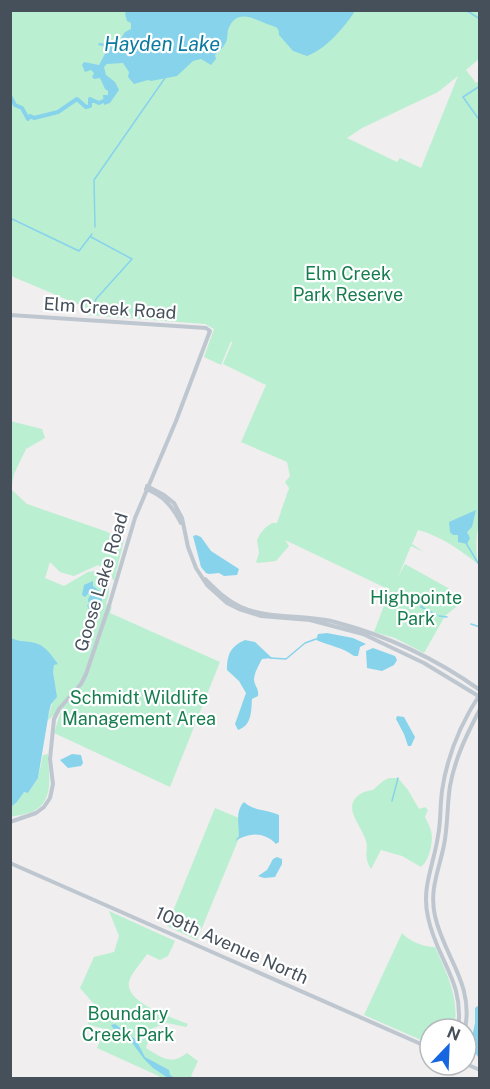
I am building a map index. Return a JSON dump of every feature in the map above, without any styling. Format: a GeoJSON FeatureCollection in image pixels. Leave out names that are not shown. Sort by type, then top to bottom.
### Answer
{"type":"FeatureCollection","features":[{"type":"Feature","properties":{"kind":"street","name":"Elm Creek Road"},"geometry":{"type":"LineString","coordinates":[[10,315],[207,328]]}},
{"type":"Feature","properties":{"kind":"street","name":"Goose Lake Road"},"geometry":{"type":"LineString","coordinates":[[10,822],[36,813],[50,798],[53,787],[50,759],[54,719],[58,709],[76,690],[86,674],[106,616],[131,529],[195,374],[210,332],[207,328]]}},
{"type":"Feature","properties":{"kind":"street"},"geometry":{"type":"LineString","coordinates":[[147,488],[167,501],[175,511],[190,555],[202,577],[215,594],[239,609],[267,617],[322,622],[363,634],[424,663],[479,694]]}},
{"type":"Feature","properties":{"kind":"street"},"geometry":{"type":"LineString","coordinates":[[202,577],[217,592],[240,606],[260,613],[317,618],[389,639],[426,656],[479,694]]}},
{"type":"Feature","properties":{"kind":"street"},"geometry":{"type":"LineString","coordinates":[[458,1017],[458,994],[429,924],[426,892],[439,835],[442,791],[447,766],[460,731],[479,694]]}},
{"type":"Feature","properties":{"kind":"street"},"geometry":{"type":"LineString","coordinates":[[465,1017],[464,986],[438,927],[433,908],[433,890],[446,836],[453,772],[464,740],[480,709]]}},
{"type":"Feature","properties":{"kind":"street","name":"109th Avenue North"},"geometry":{"type":"LineString","coordinates":[[10,861],[418,1043]]}},
{"type":"Feature","properties":{"kind":"green space","name":"Elm Creek Park Reserve"},"geometry":{"type":"Polygon","coordinates":[[[11,11],[479,11],[479,59],[466,70],[476,83],[480,80],[480,522],[476,543],[478,564],[442,540],[418,530],[412,544],[424,552],[411,546],[398,577],[405,564],[448,588],[462,602],[445,616],[424,653],[395,638],[374,632],[390,590],[285,540],[289,546],[276,561],[256,562],[259,553],[257,540],[265,528],[272,523],[277,523],[289,488],[285,482],[290,476],[287,462],[241,442],[266,385],[223,364],[231,341],[221,365],[204,357],[214,329],[205,324],[87,315],[87,308],[11,276],[11,11]],[[458,76],[438,92],[362,128],[347,138],[397,162],[400,158],[421,168],[458,76]]]}},
{"type":"Feature","properties":{"kind":"green space","name":"Schmidt Wildlife Management Area"},"geometry":{"type":"Polygon","coordinates":[[[10,421],[42,429],[45,438],[26,449],[14,474],[11,489],[27,504],[105,531],[124,540],[114,581],[109,573],[98,565],[74,576],[60,572],[50,562],[45,578],[64,586],[88,572],[101,570],[109,586],[106,604],[112,607],[110,613],[220,662],[170,787],[54,733],[62,708],[47,721],[52,704],[11,650],[11,564],[13,565],[10,562],[10,421]]]}},
{"type":"Feature","properties":{"kind":"green space"},"geometry":{"type":"Polygon","coordinates":[[[48,754],[48,790],[42,805],[23,815],[11,817],[11,807],[24,791],[28,793],[38,778],[43,755],[48,754]]]}},
{"type":"Feature","properties":{"kind":"green space"},"geometry":{"type":"Polygon","coordinates":[[[389,778],[398,778],[419,809],[425,807],[428,810],[425,817],[432,835],[431,845],[428,856],[421,867],[402,856],[381,850],[371,869],[368,864],[366,842],[353,814],[353,803],[362,793],[374,789],[389,778]]]}},
{"type":"Feature","properties":{"kind":"green space"},"geometry":{"type":"Polygon","coordinates":[[[215,808],[246,821],[197,940],[167,926],[215,808]]]}},
{"type":"Feature","properties":{"kind":"green space","name":"Boundary Creek Park"},"geometry":{"type":"Polygon","coordinates":[[[109,911],[175,941],[168,956],[160,960],[147,954],[130,979],[130,990],[134,997],[151,1009],[188,1024],[186,1027],[167,1023],[153,1028],[146,1048],[171,1060],[187,1053],[198,1061],[191,1076],[196,1078],[163,1078],[97,1048],[105,1029],[89,1025],[87,1020],[100,1011],[80,988],[94,957],[114,952],[119,936],[109,911]]]}},
{"type":"Feature","properties":{"kind":"green space"},"geometry":{"type":"Polygon","coordinates":[[[402,933],[417,943],[435,947],[454,997],[455,1017],[418,1017],[418,1039],[364,1015],[402,933]]]}},
{"type":"Feature","properties":{"kind":"water","name":"Hayden Lake"},"geometry":{"type":"Polygon","coordinates":[[[127,10],[355,11],[334,37],[307,56],[293,51],[279,35],[276,27],[245,16],[231,23],[226,42],[215,55],[216,59],[211,65],[201,59],[193,61],[177,76],[134,84],[128,77],[129,72],[123,63],[107,64],[104,67],[106,75],[115,82],[119,90],[110,103],[104,105],[103,95],[108,95],[108,91],[100,78],[94,79],[92,77],[94,73],[91,70],[85,72],[82,65],[84,62],[99,65],[106,52],[103,46],[98,45],[99,43],[115,48],[125,32],[131,29],[131,23],[127,21],[125,14],[127,10]]]}},
{"type":"Feature","properties":{"kind":"water"},"geometry":{"type":"Polygon","coordinates":[[[476,510],[472,527],[467,532],[470,538],[467,544],[458,542],[458,535],[450,532],[449,522],[476,510]]]}},
{"type":"Feature","properties":{"kind":"water"},"geometry":{"type":"Polygon","coordinates":[[[193,536],[201,537],[211,551],[239,569],[237,575],[224,576],[219,573],[206,573],[201,567],[193,536]]]}},
{"type":"Feature","properties":{"kind":"water"},"geometry":{"type":"Polygon","coordinates":[[[93,581],[93,586],[103,593],[100,610],[94,617],[94,628],[91,633],[89,628],[91,617],[87,605],[90,595],[85,597],[82,595],[84,585],[93,581]]]}},
{"type":"Feature","properties":{"kind":"water"},"geometry":{"type":"Polygon","coordinates":[[[327,633],[353,638],[366,644],[360,647],[358,656],[354,656],[316,640],[318,634],[327,633]]]}},
{"type":"Feature","properties":{"kind":"water"},"geometry":{"type":"Polygon","coordinates":[[[11,638],[39,644],[58,664],[54,665],[53,672],[57,697],[51,704],[49,712],[38,778],[28,793],[24,792],[11,807],[11,638]]]}},
{"type":"Feature","properties":{"kind":"water"},"geometry":{"type":"Polygon","coordinates":[[[245,640],[255,642],[272,658],[262,659],[257,669],[254,680],[258,696],[252,699],[251,713],[246,725],[238,730],[235,724],[246,693],[239,681],[227,670],[227,664],[233,648],[245,640]]]}},
{"type":"Feature","properties":{"kind":"water"},"geometry":{"type":"Polygon","coordinates":[[[373,648],[395,656],[397,660],[394,665],[382,671],[367,668],[366,651],[373,648]]]}},
{"type":"Feature","properties":{"kind":"water"},"geometry":{"type":"Polygon","coordinates":[[[397,716],[404,717],[415,737],[411,746],[408,746],[396,719],[397,716]]]}},
{"type":"Feature","properties":{"kind":"water"},"geometry":{"type":"Polygon","coordinates":[[[72,754],[81,755],[83,763],[81,766],[68,768],[60,760],[72,754]]]}},
{"type":"Feature","properties":{"kind":"water"},"geometry":{"type":"Polygon","coordinates":[[[244,802],[252,807],[279,815],[279,842],[276,844],[261,835],[245,836],[235,841],[239,836],[238,814],[244,802]]]}},
{"type":"Feature","properties":{"kind":"water"},"geometry":{"type":"Polygon","coordinates":[[[277,857],[282,859],[282,864],[275,877],[258,876],[267,870],[273,859],[277,857]]]}},
{"type":"Feature","properties":{"kind":"water"},"geometry":{"type":"Polygon","coordinates":[[[479,1005],[479,1058],[478,1017],[475,1017],[475,1008],[479,1005]]]}},
{"type":"Feature","properties":{"kind":"water"},"geometry":{"type":"Polygon","coordinates":[[[115,1024],[136,1040],[145,1057],[169,1070],[170,1075],[175,1078],[168,1078],[153,1068],[130,1040],[115,1031],[111,1025],[115,1024]]]}},
{"type":"Feature","properties":{"kind":"waterway"},"geometry":{"type":"LineString","coordinates":[[462,10],[480,19]]}},
{"type":"Feature","properties":{"kind":"waterway"},"geometry":{"type":"LineString","coordinates":[[95,227],[94,180],[165,78]]}},
{"type":"Feature","properties":{"kind":"waterway"},"geometry":{"type":"LineString","coordinates":[[480,86],[463,97],[480,121]]}},
{"type":"Feature","properties":{"kind":"waterway"},"geometry":{"type":"LineString","coordinates":[[10,96],[15,105],[22,108],[28,119],[30,116],[34,118],[58,112],[77,99],[86,107],[90,106],[90,99],[99,103],[106,100]]}},
{"type":"Feature","properties":{"kind":"waterway"},"geometry":{"type":"LineString","coordinates":[[10,218],[79,251],[92,234]]}},
{"type":"Feature","properties":{"kind":"waterway"},"geometry":{"type":"LineString","coordinates":[[91,237],[132,259],[96,299],[91,313]]}},
{"type":"Feature","properties":{"kind":"waterway"},"geometry":{"type":"LineString","coordinates":[[466,543],[478,563]]}},
{"type":"Feature","properties":{"kind":"waterway"},"geometry":{"type":"LineString","coordinates":[[437,615],[421,607],[449,593]]}},
{"type":"Feature","properties":{"kind":"waterway"},"geometry":{"type":"LineString","coordinates":[[439,616],[447,617]]}},
{"type":"Feature","properties":{"kind":"waterway"},"geometry":{"type":"LineString","coordinates":[[471,624],[480,627]]}},
{"type":"Feature","properties":{"kind":"waterway"},"geometry":{"type":"LineString","coordinates":[[270,658],[286,659],[305,643],[316,639]]}},
{"type":"Feature","properties":{"kind":"waterway"},"geometry":{"type":"LineString","coordinates":[[392,801],[398,778]]}},
{"type":"Feature","properties":{"kind":"park label","name":"Highpointe Park"},"geometry":{"type":"Point","coordinates":[416,607]}}]}
